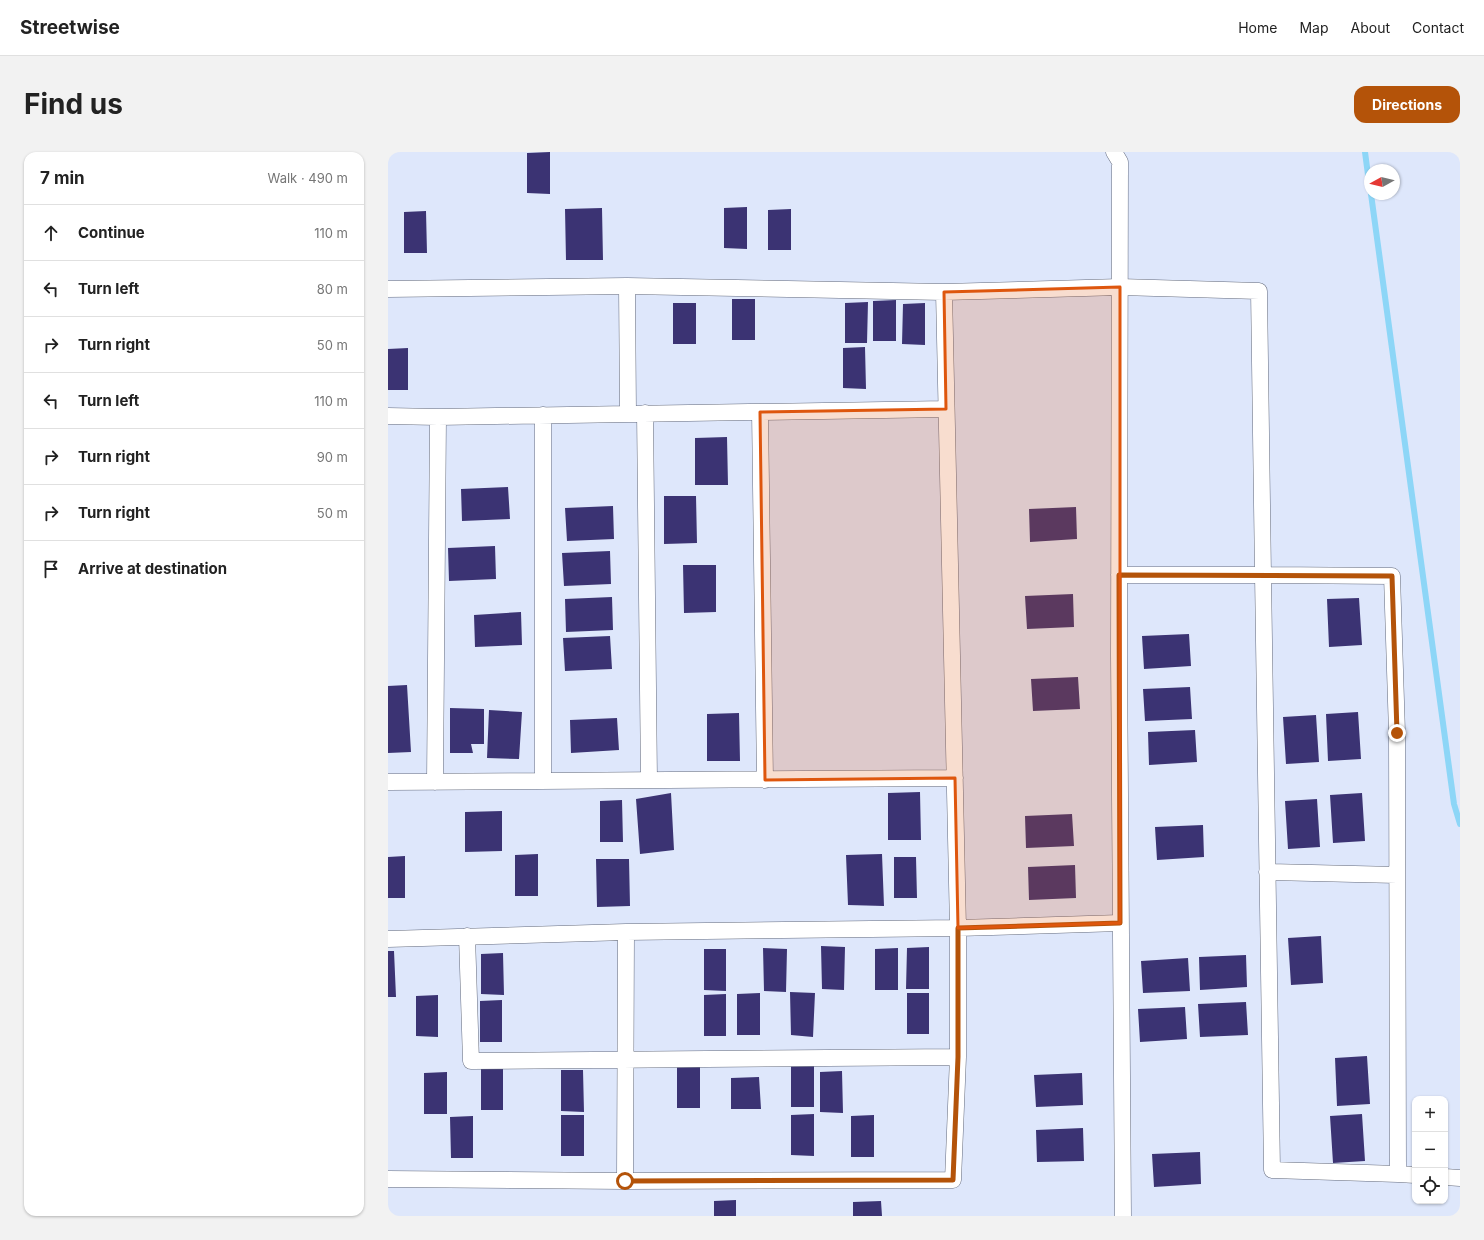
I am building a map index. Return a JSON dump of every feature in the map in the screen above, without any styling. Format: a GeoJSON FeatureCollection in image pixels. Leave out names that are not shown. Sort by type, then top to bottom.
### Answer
{"type":"FeatureCollection","features":[{"type":"Feature","properties":{"kind":"street"},"geometry":{"type":"LineString","coordinates":[[1114,152],[1120,162],[1119,575],[1123,1216]]}},
{"type":"Feature","properties":{"kind":"street"},"geometry":{"type":"LineString","coordinates":[[627,286],[628,414]]}},
{"type":"Feature","properties":{"kind":"street"},"geometry":{"type":"LineString","coordinates":[[388,289],[627,286],[944,292],[1120,287],[1259,291],[1272,1170],[1412,1175]]}},
{"type":"Feature","properties":{"kind":"street"},"geometry":{"type":"LineString","coordinates":[[388,1179],[625,1181],[953,1180],[958,1057],[958,928],[944,292]]}},
{"type":"Feature","properties":{"kind":"street"},"geometry":{"type":"LineString","coordinates":[[388,416],[438,417],[946,409]]}},
{"type":"Feature","properties":{"kind":"street"},"geometry":{"type":"LineString","coordinates":[[760,412],[765,780]]}},
{"type":"Feature","properties":{"kind":"street"},"geometry":{"type":"LineString","coordinates":[[645,414],[649,780]]}},
{"type":"Feature","properties":{"kind":"street"},"geometry":{"type":"LineString","coordinates":[[543,415],[543,781]]}},
{"type":"Feature","properties":{"kind":"street"},"geometry":{"type":"LineString","coordinates":[[434,782],[438,417]]}},
{"type":"Feature","properties":{"kind":"street"},"geometry":{"type":"LineString","coordinates":[[1119,575],[1392,576],[1397,733],[1398,1174]]}},
{"type":"Feature","properties":{"kind":"street"},"geometry":{"type":"LineString","coordinates":[[388,782],[955,778]]}},
{"type":"Feature","properties":{"kind":"street"},"geometry":{"type":"LineString","coordinates":[[1267,872],[1397,875]]}},
{"type":"Feature","properties":{"kind":"street"},"geometry":{"type":"LineString","coordinates":[[388,939],[626,932],[958,928],[1120,923]]}},
{"type":"Feature","properties":{"kind":"street"},"geometry":{"type":"LineString","coordinates":[[625,1181],[626,932]]}},
{"type":"Feature","properties":{"kind":"street"},"geometry":{"type":"LineString","coordinates":[[467,936],[471,1061],[958,1057]]}},
{"type":"Feature","properties":{"kind":"street"},"geometry":{"type":"LineString","coordinates":[[1448,1177],[1460,1178]]}},
{"type":"Feature","properties":{"kind":"highlighted area"},"geometry":{"type":"Polygon","coordinates":[[[1120,287],[1120,923],[958,928],[955,778],[765,780],[760,412],[946,409],[944,292],[1120,287]]]}},
{"type":"Feature","properties":{"kind":"building"},"geometry":{"type":"Polygon","coordinates":[[[550,152],[550,194],[527,193],[527,153],[550,152]]]}},
{"type":"Feature","properties":{"kind":"building"},"geometry":{"type":"Polygon","coordinates":[[[747,207],[747,249],[724,248],[724,208],[747,207]]]}},
{"type":"Feature","properties":{"kind":"building"},"geometry":{"type":"Polygon","coordinates":[[[602,208],[603,260],[566,260],[565,209],[602,208]]]}},
{"type":"Feature","properties":{"kind":"building"},"geometry":{"type":"Polygon","coordinates":[[[791,209],[791,250],[768,250],[768,210],[791,209]]]}},
{"type":"Feature","properties":{"kind":"building"},"geometry":{"type":"Polygon","coordinates":[[[426,211],[427,253],[404,253],[404,212],[426,211]]]}},
{"type":"Feature","properties":{"kind":"building"},"geometry":{"type":"Polygon","coordinates":[[[732,299],[755,299],[755,340],[732,340],[732,299]]]}},
{"type":"Feature","properties":{"kind":"building"},"geometry":{"type":"Polygon","coordinates":[[[896,300],[896,341],[873,341],[873,301],[896,300]]]}},
{"type":"Feature","properties":{"kind":"building"},"geometry":{"type":"Polygon","coordinates":[[[868,302],[867,343],[845,343],[845,303],[868,302]]]}},
{"type":"Feature","properties":{"kind":"building"},"geometry":{"type":"Polygon","coordinates":[[[673,303],[696,303],[696,344],[673,344],[673,303]]]}},
{"type":"Feature","properties":{"kind":"building"},"geometry":{"type":"Polygon","coordinates":[[[925,303],[925,345],[902,344],[903,304],[925,303]]]}},
{"type":"Feature","properties":{"kind":"building"},"geometry":{"type":"Polygon","coordinates":[[[865,347],[866,389],[843,388],[843,348],[865,347]]]}},
{"type":"Feature","properties":{"kind":"building"},"geometry":{"type":"Polygon","coordinates":[[[408,348],[408,390],[388,390],[388,349],[408,348]]]}},
{"type":"Feature","properties":{"kind":"building"},"geometry":{"type":"Polygon","coordinates":[[[727,437],[728,485],[695,485],[695,438],[727,437]]]}},
{"type":"Feature","properties":{"kind":"building"},"geometry":{"type":"Polygon","coordinates":[[[508,487],[510,519],[462,521],[461,489],[508,487]]]}},
{"type":"Feature","properties":{"kind":"building"},"geometry":{"type":"Polygon","coordinates":[[[664,496],[696,496],[697,543],[664,544],[664,496]]]}},
{"type":"Feature","properties":{"kind":"building"},"geometry":{"type":"Polygon","coordinates":[[[613,506],[614,539],[567,541],[565,508],[613,506]]]}},
{"type":"Feature","properties":{"kind":"building"},"geometry":{"type":"Polygon","coordinates":[[[1076,507],[1077,539],[1030,542],[1029,509],[1076,507]]]}},
{"type":"Feature","properties":{"kind":"building"},"geometry":{"type":"Polygon","coordinates":[[[495,546],[496,579],[449,581],[448,548],[495,546]]]}},
{"type":"Feature","properties":{"kind":"building"},"geometry":{"type":"Polygon","coordinates":[[[610,551],[611,584],[564,586],[562,553],[610,551]]]}},
{"type":"Feature","properties":{"kind":"building"},"geometry":{"type":"Polygon","coordinates":[[[683,565],[716,565],[716,612],[684,613],[683,565]]]}},
{"type":"Feature","properties":{"kind":"building"},"geometry":{"type":"Polygon","coordinates":[[[1073,594],[1074,627],[1027,629],[1025,596],[1073,594]]]}},
{"type":"Feature","properties":{"kind":"building"},"geometry":{"type":"Polygon","coordinates":[[[612,597],[613,630],[566,632],[565,599],[612,597]]]}},
{"type":"Feature","properties":{"kind":"building"},"geometry":{"type":"Polygon","coordinates":[[[1359,598],[1362,645],[1329,647],[1327,599],[1359,598]]]}},
{"type":"Feature","properties":{"kind":"building"},"geometry":{"type":"Polygon","coordinates":[[[521,612],[522,645],[475,647],[474,615],[521,612]]]}},
{"type":"Feature","properties":{"kind":"building"},"geometry":{"type":"Polygon","coordinates":[[[1189,634],[1191,666],[1144,669],[1142,636],[1189,634]]]}},
{"type":"Feature","properties":{"kind":"building"},"geometry":{"type":"Polygon","coordinates":[[[610,636],[612,669],[565,671],[563,638],[610,636]]]}},
{"type":"Feature","properties":{"kind":"building"},"geometry":{"type":"Polygon","coordinates":[[[1078,677],[1080,709],[1033,711],[1031,679],[1078,677]]]}},
{"type":"Feature","properties":{"kind":"building"},"geometry":{"type":"Polygon","coordinates":[[[407,685],[411,752],[388,753],[388,686],[407,685]]]}},
{"type":"Feature","properties":{"kind":"building"},"geometry":{"type":"Polygon","coordinates":[[[1190,687],[1192,719],[1145,721],[1143,689],[1190,687]]]}},
{"type":"Feature","properties":{"kind":"building"},"geometry":{"type":"Polygon","coordinates":[[[450,708],[484,709],[484,744],[471,744],[473,753],[450,753],[450,708]]]}},
{"type":"Feature","properties":{"kind":"building"},"geometry":{"type":"Polygon","coordinates":[[[489,710],[522,712],[519,759],[487,758],[489,710]]]}},
{"type":"Feature","properties":{"kind":"building"},"geometry":{"type":"Polygon","coordinates":[[[1358,712],[1361,759],[1328,761],[1326,714],[1358,712]]]}},
{"type":"Feature","properties":{"kind":"building"},"geometry":{"type":"Polygon","coordinates":[[[739,713],[740,761],[707,761],[707,714],[739,713]]]}},
{"type":"Feature","properties":{"kind":"building"},"geometry":{"type":"Polygon","coordinates":[[[1316,715],[1319,762],[1286,764],[1283,717],[1316,715]]]}},
{"type":"Feature","properties":{"kind":"building"},"geometry":{"type":"Polygon","coordinates":[[[617,718],[619,750],[571,753],[570,720],[617,718]]]}},
{"type":"Feature","properties":{"kind":"building"},"geometry":{"type":"Polygon","coordinates":[[[1195,730],[1197,762],[1149,765],[1148,732],[1195,730]]]}},
{"type":"Feature","properties":{"kind":"building"},"geometry":{"type":"Polygon","coordinates":[[[920,792],[921,840],[888,840],[888,793],[920,792]]]}},
{"type":"Feature","properties":{"kind":"building"},"geometry":{"type":"Polygon","coordinates":[[[671,793],[674,850],[640,854],[636,799],[671,793]]]}},
{"type":"Feature","properties":{"kind":"building"},"geometry":{"type":"Polygon","coordinates":[[[1362,793],[1365,841],[1333,843],[1330,795],[1362,793]]]}},
{"type":"Feature","properties":{"kind":"building"},"geometry":{"type":"Polygon","coordinates":[[[1317,799],[1320,847],[1288,849],[1285,801],[1317,799]]]}},
{"type":"Feature","properties":{"kind":"building"},"geometry":{"type":"Polygon","coordinates":[[[622,800],[623,842],[600,842],[600,801],[622,800]]]}},
{"type":"Feature","properties":{"kind":"building"},"geometry":{"type":"Polygon","coordinates":[[[502,811],[502,851],[465,852],[465,812],[502,811]]]}},
{"type":"Feature","properties":{"kind":"building"},"geometry":{"type":"Polygon","coordinates":[[[1072,814],[1074,846],[1026,848],[1025,816],[1072,814]]]}},
{"type":"Feature","properties":{"kind":"building"},"geometry":{"type":"Polygon","coordinates":[[[1203,825],[1204,857],[1157,860],[1155,827],[1203,825]]]}},
{"type":"Feature","properties":{"kind":"building"},"geometry":{"type":"Polygon","coordinates":[[[538,854],[538,896],[515,896],[515,855],[538,854]]]}},
{"type":"Feature","properties":{"kind":"building"},"geometry":{"type":"Polygon","coordinates":[[[882,854],[884,906],[848,905],[846,855],[882,854]]]}},
{"type":"Feature","properties":{"kind":"building"},"geometry":{"type":"Polygon","coordinates":[[[405,856],[405,898],[388,898],[388,857],[405,856]]]}},
{"type":"Feature","properties":{"kind":"building"},"geometry":{"type":"Polygon","coordinates":[[[894,857],[916,857],[917,898],[894,898],[894,857]]]}},
{"type":"Feature","properties":{"kind":"building"},"geometry":{"type":"Polygon","coordinates":[[[596,859],[629,859],[630,906],[597,907],[596,859]]]}},
{"type":"Feature","properties":{"kind":"building"},"geometry":{"type":"Polygon","coordinates":[[[1075,865],[1076,898],[1029,900],[1028,867],[1075,865]]]}},
{"type":"Feature","properties":{"kind":"building"},"geometry":{"type":"Polygon","coordinates":[[[1321,936],[1323,983],[1291,985],[1288,938],[1321,936]]]}},
{"type":"Feature","properties":{"kind":"building"},"geometry":{"type":"Polygon","coordinates":[[[821,946],[845,947],[844,990],[822,989],[821,946]]]}},
{"type":"Feature","properties":{"kind":"building"},"geometry":{"type":"Polygon","coordinates":[[[929,947],[929,989],[906,989],[907,948],[929,947]]]}},
{"type":"Feature","properties":{"kind":"building"},"geometry":{"type":"Polygon","coordinates":[[[763,948],[787,949],[786,992],[764,991],[763,948]]]}},
{"type":"Feature","properties":{"kind":"building"},"geometry":{"type":"Polygon","coordinates":[[[898,948],[898,990],[875,990],[875,949],[898,948]]]}},
{"type":"Feature","properties":{"kind":"building"},"geometry":{"type":"Polygon","coordinates":[[[704,949],[726,949],[726,991],[704,990],[704,949]]]}},
{"type":"Feature","properties":{"kind":"building"},"geometry":{"type":"Polygon","coordinates":[[[388,951],[394,951],[396,997],[388,997],[388,951]]]}},
{"type":"Feature","properties":{"kind":"building"},"geometry":{"type":"Polygon","coordinates":[[[503,953],[504,995],[481,994],[481,954],[503,953]]]}},
{"type":"Feature","properties":{"kind":"building"},"geometry":{"type":"Polygon","coordinates":[[[1246,955],[1247,987],[1200,990],[1199,957],[1246,955]]]}},
{"type":"Feature","properties":{"kind":"building"},"geometry":{"type":"Polygon","coordinates":[[[1188,958],[1190,991],[1143,993],[1141,961],[1188,958]]]}},
{"type":"Feature","properties":{"kind":"building"},"geometry":{"type":"Polygon","coordinates":[[[790,992],[815,993],[813,1037],[791,1035],[790,992]]]}},
{"type":"Feature","properties":{"kind":"building"},"geometry":{"type":"Polygon","coordinates":[[[760,993],[760,1035],[737,1035],[737,994],[760,993]]]}},
{"type":"Feature","properties":{"kind":"building"},"geometry":{"type":"Polygon","coordinates":[[[907,993],[929,993],[929,1034],[907,1034],[907,993]]]}},
{"type":"Feature","properties":{"kind":"building"},"geometry":{"type":"Polygon","coordinates":[[[726,994],[726,1036],[704,1036],[704,995],[726,994]]]}},
{"type":"Feature","properties":{"kind":"building"},"geometry":{"type":"Polygon","coordinates":[[[438,995],[438,1037],[416,1036],[416,996],[438,995]]]}},
{"type":"Feature","properties":{"kind":"building"},"geometry":{"type":"Polygon","coordinates":[[[502,1000],[502,1042],[480,1042],[480,1001],[502,1000]]]}},
{"type":"Feature","properties":{"kind":"building"},"geometry":{"type":"Polygon","coordinates":[[[1246,1002],[1248,1035],[1200,1037],[1198,1004],[1246,1002]]]}},
{"type":"Feature","properties":{"kind":"building"},"geometry":{"type":"Polygon","coordinates":[[[1185,1007],[1187,1039],[1140,1042],[1138,1009],[1185,1007]]]}},
{"type":"Feature","properties":{"kind":"building"},"geometry":{"type":"Polygon","coordinates":[[[1367,1056],[1370,1104],[1337,1106],[1335,1058],[1367,1056]]]}},
{"type":"Feature","properties":{"kind":"building"},"geometry":{"type":"Polygon","coordinates":[[[814,1065],[814,1107],[791,1107],[791,1066],[814,1065]]]}},
{"type":"Feature","properties":{"kind":"building"},"geometry":{"type":"Polygon","coordinates":[[[677,1067],[700,1067],[700,1108],[677,1108],[677,1067]]]}},
{"type":"Feature","properties":{"kind":"building"},"geometry":{"type":"Polygon","coordinates":[[[481,1069],[503,1069],[503,1110],[481,1110],[481,1069]]]}},
{"type":"Feature","properties":{"kind":"building"},"geometry":{"type":"Polygon","coordinates":[[[561,1070],[583,1070],[584,1112],[561,1111],[561,1070]]]}},
{"type":"Feature","properties":{"kind":"building"},"geometry":{"type":"Polygon","coordinates":[[[842,1071],[843,1113],[820,1112],[820,1072],[842,1071]]]}},
{"type":"Feature","properties":{"kind":"building"},"geometry":{"type":"Polygon","coordinates":[[[447,1072],[447,1114],[424,1114],[424,1073],[447,1072]]]}},
{"type":"Feature","properties":{"kind":"building"},"geometry":{"type":"Polygon","coordinates":[[[1082,1073],[1083,1105],[1036,1107],[1034,1075],[1082,1073]]]}},
{"type":"Feature","properties":{"kind":"building"},"geometry":{"type":"Polygon","coordinates":[[[759,1077],[761,1109],[731,1109],[731,1078],[759,1077]]]}},
{"type":"Feature","properties":{"kind":"building"},"geometry":{"type":"Polygon","coordinates":[[[814,1114],[814,1156],[791,1155],[791,1115],[814,1114]]]}},
{"type":"Feature","properties":{"kind":"building"},"geometry":{"type":"Polygon","coordinates":[[[1362,1114],[1365,1161],[1333,1163],[1330,1116],[1362,1114]]]}},
{"type":"Feature","properties":{"kind":"building"},"geometry":{"type":"Polygon","coordinates":[[[561,1115],[584,1115],[584,1156],[561,1156],[561,1115]]]}},
{"type":"Feature","properties":{"kind":"building"},"geometry":{"type":"Polygon","coordinates":[[[874,1115],[874,1157],[851,1157],[851,1116],[874,1115]]]}},
{"type":"Feature","properties":{"kind":"building"},"geometry":{"type":"Polygon","coordinates":[[[473,1116],[473,1158],[451,1158],[450,1117],[473,1116]]]}},
{"type":"Feature","properties":{"kind":"building"},"geometry":{"type":"Polygon","coordinates":[[[1083,1128],[1084,1161],[1037,1162],[1036,1130],[1083,1128]]]}},
{"type":"Feature","properties":{"kind":"building"},"geometry":{"type":"Polygon","coordinates":[[[1200,1152],[1201,1184],[1154,1187],[1152,1154],[1200,1152]]]}},
{"type":"Feature","properties":{"kind":"building"},"geometry":{"type":"Polygon","coordinates":[[[736,1200],[736,1216],[714,1216],[714,1201],[736,1200]]]}},
{"type":"Feature","properties":{"kind":"building"},"geometry":{"type":"Polygon","coordinates":[[[881,1201],[882,1216],[853,1216],[853,1202],[881,1201]]]}},
{"type":"Feature","properties":{"kind":"waterway"},"geometry":{"type":"LineString","coordinates":[[1365,152],[1367,164]]}},
{"type":"Feature","properties":{"kind":"waterway"},"geometry":{"type":"LineString","coordinates":[[1372,200],[1454,804],[1460,824]]}},
{"type":"Feature","properties":{"kind":"route"},"geometry":{"type":"LineString","coordinates":[[625,1181],[953,1180],[958,1057],[958,928],[1120,923],[1119,575],[1392,576],[1397,733]]}}]}
